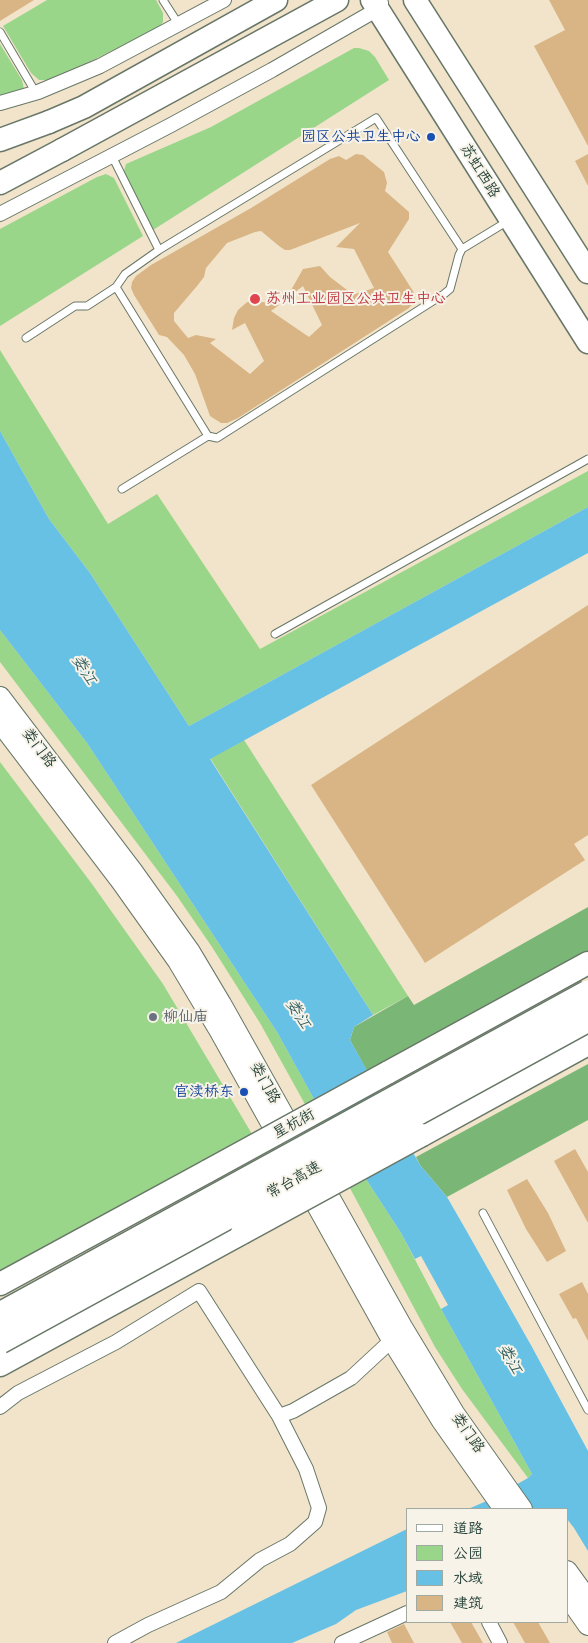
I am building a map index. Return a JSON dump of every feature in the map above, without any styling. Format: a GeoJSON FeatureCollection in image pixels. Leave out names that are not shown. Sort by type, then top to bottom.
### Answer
{"type":"FeatureCollection","features":[{"type":"Feature","properties":{"kind":"highway","name":"常台高速"},"geometry":{"type":"LineString","coordinates":[[0,1315],[588,993]]}},
{"type":"Feature","properties":{"kind":"highway","name":"常台高速"},"geometry":{"type":"LineString","coordinates":[[0,1341],[588,1020]]}},
{"type":"Feature","properties":{"kind":"main road"},"geometry":{"type":"LineString","coordinates":[[0,140],[84,107],[276,0]]}},
{"type":"Feature","properties":{"kind":"main road"},"geometry":{"type":"LineString","coordinates":[[0,183],[337,0]]}},
{"type":"Feature","properties":{"kind":"main road"},"geometry":{"type":"LineString","coordinates":[[415,0],[588,272]]}},
{"type":"Feature","properties":{"kind":"main road","name":"苏虹西路"},"geometry":{"type":"LineString","coordinates":[[377,3],[588,342]]}},
{"type":"Feature","properties":{"kind":"main road","name":"娄门路"},"geometry":{"type":"LineString","coordinates":[[0,697],[133,872],[190,952],[222,1004],[397,1334]]}},
{"type":"Feature","properties":{"kind":"main road","name":"娄门路"},"geometry":{"type":"LineString","coordinates":[[0,722],[121,881],[186,973],[397,1334],[454,1413],[498,1488],[504,1508]]}},
{"type":"Feature","properties":{"kind":"main road","name":"星杭街"},"geometry":{"type":"LineString","coordinates":[[0,1284],[588,962]]}},
{"type":"Feature","properties":{"kind":"main road"},"geometry":{"type":"LineString","coordinates":[[0,1365],[588,1044]]}},
{"type":"Feature","properties":{"kind":"main road","name":"娄门路"},"geometry":{"type":"LineString","coordinates":[[498,1488],[521,1508]]}},
{"type":"Feature","properties":{"kind":"main road"},"geometry":{"type":"LineString","coordinates":[[568,1572],[588,1600]]}},
{"type":"Feature","properties":{"kind":"main road"},"geometry":{"type":"LineString","coordinates":[[568,1596],[588,1625]]}},
{"type":"Feature","properties":{"kind":"street"},"geometry":{"type":"LineString","coordinates":[[0,103],[36,93],[100,66],[224,0]]}},
{"type":"Feature","properties":{"kind":"street"},"geometry":{"type":"LineString","coordinates":[[0,214],[272,70],[377,3]]}},
{"type":"Feature","properties":{"kind":"street"},"geometry":{"type":"LineString","coordinates":[[0,1407],[18,1393],[116,1342],[199,1291],[279,1416],[306,1468],[319,1508],[315,1522],[290,1544],[260,1560],[221,1592],[148,1625],[115,1643]]}},
{"type":"Feature","properties":{"kind":"street"},"geometry":{"type":"LineString","coordinates":[[279,1416],[293,1411],[351,1378],[397,1334]]}},
{"type":"Feature","properties":{"kind":"street"},"geometry":{"type":"LineString","coordinates":[[342,1643],[406,1613]]}},
{"type":"Feature","properties":{"kind":"street"},"geometry":{"type":"LineString","coordinates":[[490,1623],[500,1643]]}},
{"type":"Feature","properties":{"kind":"lane"},"geometry":{"type":"LineString","coordinates":[[163,0],[178,25]]}},
{"type":"Feature","properties":{"kind":"lane"},"geometry":{"type":"LineString","coordinates":[[0,32],[36,93]]}},
{"type":"Feature","properties":{"kind":"lane"},"geometry":{"type":"LineString","coordinates":[[26,338],[76,306],[87,306],[116,287],[124,274],[159,250],[376,118],[462,249]]}},
{"type":"Feature","properties":{"kind":"lane"},"geometry":{"type":"LineString","coordinates":[[112,156],[159,250]]}},
{"type":"Feature","properties":{"kind":"lane"},"geometry":{"type":"LineString","coordinates":[[116,287],[208,436],[216,438],[444,294],[450,288],[462,249],[511,220]]}},
{"type":"Feature","properties":{"kind":"lane"},"geometry":{"type":"LineString","coordinates":[[122,489],[208,436]]}},
{"type":"Feature","properties":{"kind":"lane"},"geometry":{"type":"LineString","coordinates":[[275,634],[588,459]]}},
{"type":"Feature","properties":{"kind":"lane"},"geometry":{"type":"LineString","coordinates":[[483,1213],[588,1410]]}},
{"type":"Feature","properties":{"kind":"green space"},"geometry":{"type":"Polygon","coordinates":[[[47,0],[156,0],[163,13],[163,22],[158,28],[59,77],[50,80],[39,80],[31,73],[3,26],[47,0]]]}},
{"type":"Feature","properties":{"kind":"green space"},"geometry":{"type":"Polygon","coordinates":[[[0,44],[22,80],[24,89],[0,98],[0,44]]]}},
{"type":"Feature","properties":{"kind":"green space"},"geometry":{"type":"Polygon","coordinates":[[[354,48],[369,51],[375,57],[389,80],[153,230],[125,175],[126,164],[211,127],[354,48]]]}},
{"type":"Feature","properties":{"kind":"green space"},"geometry":{"type":"Polygon","coordinates":[[[106,174],[114,178],[143,236],[0,326],[0,229],[106,174]]]}},
{"type":"Feature","properties":{"kind":"green space"},"geometry":{"type":"Polygon","coordinates":[[[0,350],[108,524],[157,494],[260,649],[588,471],[588,507],[189,726],[90,573],[49,519],[0,431],[0,350]]]}},
{"type":"Feature","properties":{"kind":"green space"},"geometry":{"type":"Polygon","coordinates":[[[0,630],[87,743],[277,1032],[314,1099],[401,1233],[532,1474],[528,1478],[462,1389],[435,1347],[260,1023],[212,947],[177,896],[0,662],[0,630]]]}},
{"type":"Feature","properties":{"kind":"green space"},"geometry":{"type":"Polygon","coordinates":[[[244,740],[408,996],[373,1015],[210,758],[244,740]]]}},
{"type":"Feature","properties":{"kind":"green space"},"geometry":{"type":"Polygon","coordinates":[[[0,762],[92,884],[163,984],[252,1134],[0,1272],[0,762]]]}},
{"type":"Feature","properties":{"kind":"green space"},"geometry":{"type":"Polygon","coordinates":[[[588,907],[588,953],[367,1071],[350,1040],[354,1027],[408,996],[414,1005],[588,907]]]}},
{"type":"Feature","properties":{"kind":"green space"},"geometry":{"type":"Polygon","coordinates":[[[588,1064],[588,1120],[447,1197],[420,1165],[416,1157],[588,1064]]]}},
{"type":"Feature","properties":{"kind":"water","name":"娄江"},"geometry":{"type":"Polygon","coordinates":[[[0,431],[49,519],[90,573],[189,726],[588,507],[588,553],[210,759],[373,1015],[354,1027],[350,1040],[420,1165],[447,1197],[532,1347],[588,1451],[588,1551],[568,1520],[568,1508],[470,1508],[489,1500],[532,1474],[441,1309],[448,1305],[421,1256],[415,1259],[401,1233],[314,1099],[277,1032],[87,743],[0,630],[0,431]]]}},
{"type":"Feature","properties":{"kind":"water"},"geometry":{"type":"Polygon","coordinates":[[[406,1529],[406,1591],[356,1610],[336,1624],[292,1643],[176,1643],[406,1529]]]}},
{"type":"Feature","properties":{"kind":"building"},"geometry":{"type":"Polygon","coordinates":[[[0,0],[34,0],[0,21],[0,0]]]}},
{"type":"Feature","properties":{"kind":"building"},"geometry":{"type":"Polygon","coordinates":[[[549,0],[588,0],[588,146],[534,46],[565,30],[549,0]]]}},
{"type":"Feature","properties":{"kind":"building"},"geometry":{"type":"Polygon","coordinates":[[[356,154],[363,155],[384,172],[387,183],[385,191],[409,212],[409,219],[388,252],[413,291],[414,302],[409,308],[238,418],[227,423],[221,423],[210,416],[195,374],[184,355],[167,337],[159,335],[134,295],[131,288],[132,282],[136,276],[151,265],[251,208],[330,159],[339,156],[346,160],[356,154]],[[360,223],[290,250],[285,250],[261,231],[227,243],[206,268],[204,277],[174,313],[174,321],[188,338],[196,335],[216,339],[210,343],[250,374],[264,361],[245,323],[232,330],[234,318],[238,310],[246,303],[251,300],[279,305],[271,311],[309,337],[322,325],[303,286],[286,299],[303,269],[320,266],[330,277],[351,293],[355,294],[374,288],[354,249],[336,247],[360,223]]]}},
{"type":"Feature","properties":{"kind":"building"},"geometry":{"type":"Polygon","coordinates":[[[588,154],[588,186],[575,161],[588,154]]]}},
{"type":"Feature","properties":{"kind":"building"},"geometry":{"type":"Polygon","coordinates":[[[588,605],[588,835],[574,844],[585,860],[425,963],[311,785],[588,605]]]}},
{"type":"Feature","properties":{"kind":"building"},"geometry":{"type":"Polygon","coordinates":[[[575,1149],[588,1172],[588,1223],[554,1161],[575,1149]]]}},
{"type":"Feature","properties":{"kind":"building"},"geometry":{"type":"Polygon","coordinates":[[[527,1179],[548,1213],[566,1251],[547,1262],[526,1229],[507,1190],[527,1179]]]}},
{"type":"Feature","properties":{"kind":"building"},"geometry":{"type":"Polygon","coordinates":[[[582,1282],[588,1294],[588,1341],[576,1318],[573,1319],[559,1294],[582,1282]]]}},
{"type":"Feature","properties":{"kind":"building"},"geometry":{"type":"Polygon","coordinates":[[[451,1623],[472,1623],[483,1643],[462,1643],[451,1623]]]}},
{"type":"Feature","properties":{"kind":"building"},"geometry":{"type":"Polygon","coordinates":[[[514,1623],[539,1623],[550,1643],[525,1643],[514,1623]]]}},
{"type":"Feature","properties":{"kind":"building"},"geometry":{"type":"Polygon","coordinates":[[[404,1624],[414,1643],[392,1643],[387,1632],[404,1624]]]}},
{"type":"Feature","properties":{"kind":"place","name":"园区公共卫生中心"},"geometry":{"type":"Point","coordinates":[431,137]}},
{"type":"Feature","properties":{"kind":"place","name":"苏州工业园区公共卫生中心"},"geometry":{"type":"Point","coordinates":[255,299]}},
{"type":"Feature","properties":{"kind":"place","name":"柳仙庙"},"geometry":{"type":"Point","coordinates":[153,1017]}},
{"type":"Feature","properties":{"kind":"place","name":"官渎桥东"},"geometry":{"type":"Point","coordinates":[244,1092]}}]}
